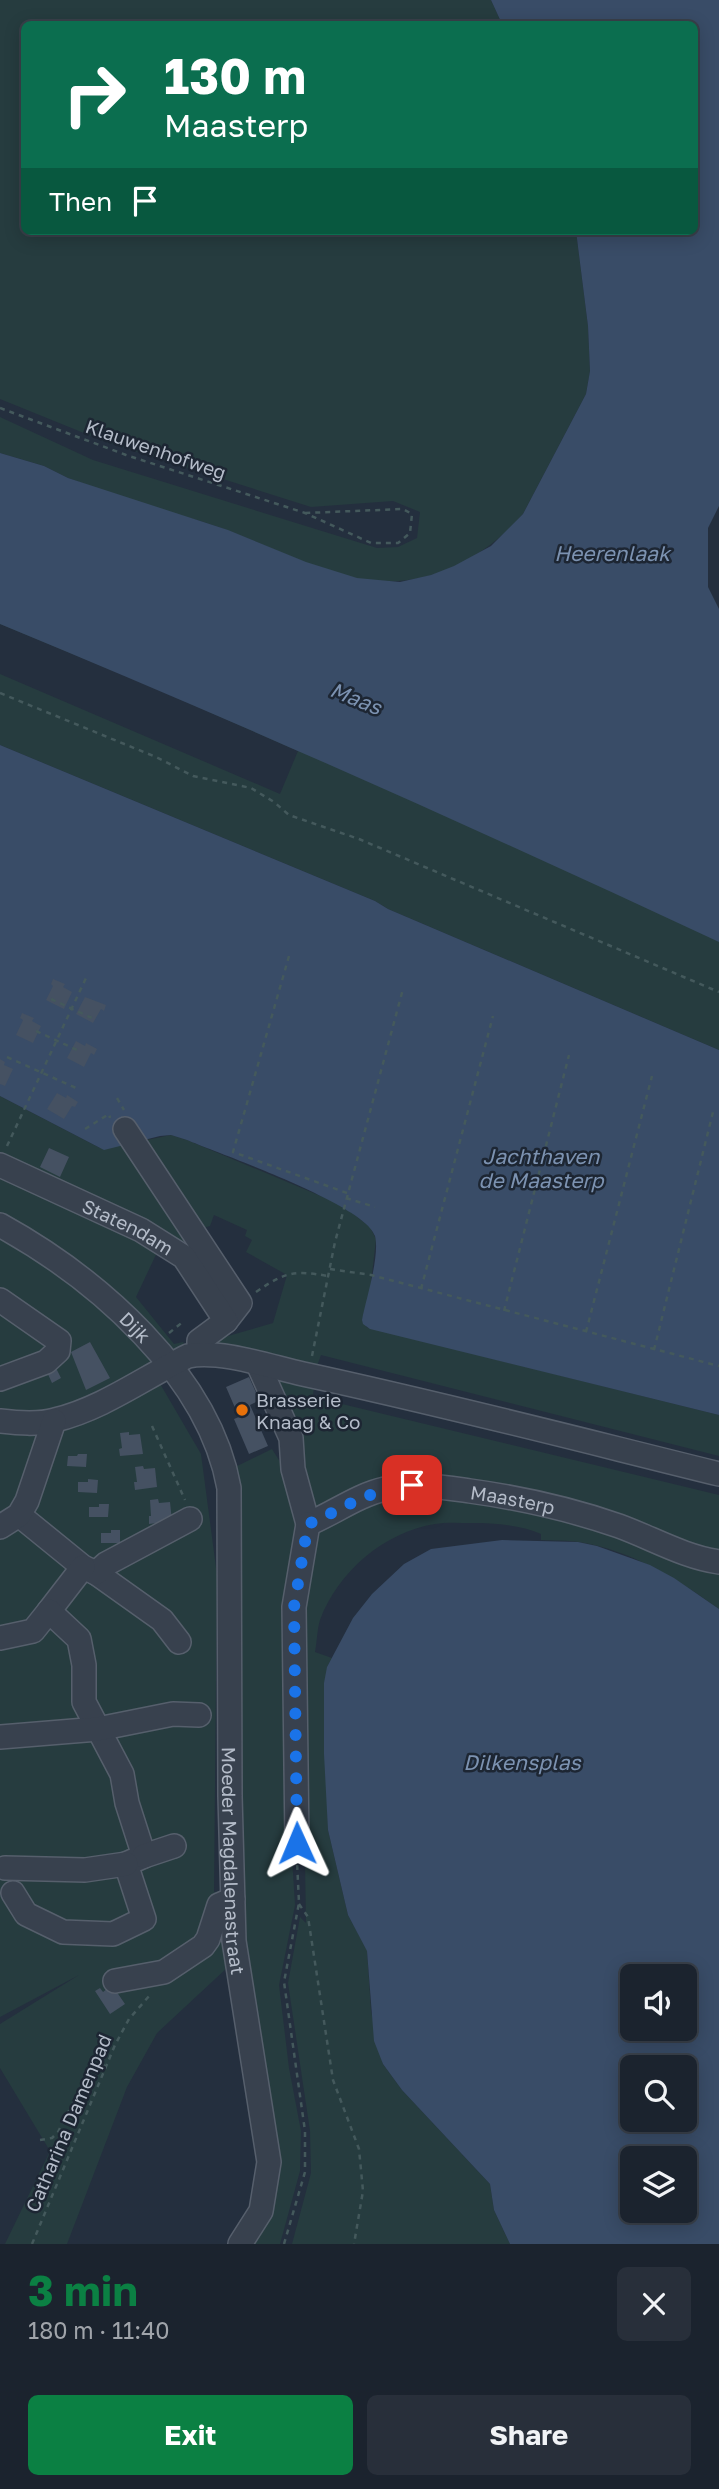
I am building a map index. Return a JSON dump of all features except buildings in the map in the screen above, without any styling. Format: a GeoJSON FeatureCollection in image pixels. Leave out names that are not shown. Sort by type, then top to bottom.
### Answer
{"type":"FeatureCollection","features":[{"type":"Feature","properties":{"kind":"street","name":"Statendam"},"geometry":{"type":"LineString","coordinates":[[117,1122],[233,1312]]}},
{"type":"Feature","properties":{"kind":"street","name":"Statendam"},"geometry":{"type":"LineString","coordinates":[[0,1165],[141,1230],[184,1257],[233,1312]]}},
{"type":"Feature","properties":{"kind":"street","name":"Dijk"},"geometry":{"type":"LineString","coordinates":[[0,1226],[89,1283],[171,1364],[205,1419],[225,1467]]}},
{"type":"Feature","properties":{"kind":"street"},"geometry":{"type":"LineString","coordinates":[[0,1300],[59,1342],[58,1351],[46,1362],[0,1379]]}},
{"type":"Feature","properties":{"kind":"street"},"geometry":{"type":"LineString","coordinates":[[199,1353],[199,1341],[233,1312]]}},
{"type":"Feature","properties":{"kind":"street"},"geometry":{"type":"LineString","coordinates":[[0,1421],[54,1421],[100,1403],[171,1364],[199,1353],[308,1375],[719,1474]]}},
{"type":"Feature","properties":{"kind":"street"},"geometry":{"type":"LineString","coordinates":[[258,1364],[291,1438],[293,1469],[308,1524],[294,1607],[297,1843]]}},
{"type":"Feature","properties":{"kind":"street"},"geometry":{"type":"LineString","coordinates":[[54,1421],[39,1471],[10,1521],[90,1570],[162,1620],[179,1642]]}},
{"type":"Feature","properties":{"kind":"street","name":"Moeder Magdalenastraat"},"geometry":{"type":"LineString","coordinates":[[225,1467],[229,1488],[230,1796],[234,1941],[269,2162],[261,2211],[240,2244]]}},
{"type":"Feature","properties":{"kind":"street","name":"Maasterp"},"geometry":{"type":"LineString","coordinates":[[308,1524],[368,1494],[384,1489],[412,1485],[450,1488],[514,1497],[576,1511],[692,1556],[719,1562]]}},
{"type":"Feature","properties":{"kind":"street"},"geometry":{"type":"LineString","coordinates":[[0,1638],[33,1631],[90,1570],[190,1519]]}},
{"type":"Feature","properties":{"kind":"street"},"geometry":{"type":"LineString","coordinates":[[49,1611],[79,1639],[84,1665],[84,1702],[122,1774],[127,1803],[135,1860],[144,1919],[113,1934],[63,1932],[26,1914],[7,1896],[3,1862],[85,1870],[135,1860],[174,1846]]}},
{"type":"Feature","properties":{"kind":"street"},"geometry":{"type":"LineString","coordinates":[[0,1737],[98,1729],[173,1714],[199,1715]]}},
{"type":"Feature","properties":{"kind":"street"},"geometry":{"type":"LineString","coordinates":[[116,1981],[164,1972],[203,1945],[208,1939],[219,1905],[233,1899]]}},
{"type":"Feature","properties":{"kind":"path","name":"Klauwenhofweg"},"geometry":{"type":"LineString","coordinates":[[0,408],[126,456],[305,513],[371,542],[398,543],[410,533],[412,514],[403,509],[305,513]]}},
{"type":"Feature","properties":{"kind":"path"},"geometry":{"type":"LineString","coordinates":[[0,693],[156,757],[193,776],[251,788],[298,819],[359,838],[719,992]]}},
{"type":"Feature","properties":{"kind":"path"},"geometry":{"type":"LineString","coordinates":[[289,956],[233,1152],[347,1193]]}},
{"type":"Feature","properties":{"kind":"path"},"geometry":{"type":"LineString","coordinates":[[12,1136],[86,978]]}},
{"type":"Feature","properties":{"kind":"path"},"geometry":{"type":"LineString","coordinates":[[308,1375],[344,1204],[403,989]]}},
{"type":"Feature","properties":{"kind":"path"},"geometry":{"type":"LineString","coordinates":[[51,999],[92,1018]]}},
{"type":"Feature","properties":{"kind":"path"},"geometry":{"type":"LineString","coordinates":[[421,1289],[494,1016]]}},
{"type":"Feature","properties":{"kind":"path"},"geometry":{"type":"LineString","coordinates":[[36,1031],[78,1049]]}},
{"type":"Feature","properties":{"kind":"path"},"geometry":{"type":"LineString","coordinates":[[504,1311],[569,1055]]}},
{"type":"Feature","properties":{"kind":"path"},"geometry":{"type":"LineString","coordinates":[[7,1057],[76,1088]]}},
{"type":"Feature","properties":{"kind":"path"},"geometry":{"type":"LineString","coordinates":[[586,1332],[652,1076]]}},
{"type":"Feature","properties":{"kind":"path"},"geometry":{"type":"LineString","coordinates":[[654,1350],[713,1108]]}},
{"type":"Feature","properties":{"kind":"path"},"geometry":{"type":"LineString","coordinates":[[85,1129],[117,1122]]}},
{"type":"Feature","properties":{"kind":"path"},"geometry":{"type":"LineString","coordinates":[[346,1198],[376,1207]]}},
{"type":"Feature","properties":{"kind":"path"},"geometry":{"type":"LineString","coordinates":[[330,1269],[370,1275],[719,1366]]}},
{"type":"Feature","properties":{"kind":"path"},"geometry":{"type":"LineString","coordinates":[[233,1312],[280,1276],[305,1272],[328,1276]]}},
{"type":"Feature","properties":{"kind":"path"},"geometry":{"type":"LineString","coordinates":[[152,1426],[185,1499],[190,1519]]}},
{"type":"Feature","properties":{"kind":"path"},"geometry":{"type":"LineString","coordinates":[[284,2244],[304,2172],[305,2132],[284,1983],[299,1903],[297,1843]]}},
{"type":"Feature","properties":{"kind":"path"},"geometry":{"type":"LineString","coordinates":[[299,1903],[308,1917],[332,2080],[359,2149],[363,2191],[354,2244]]}},
{"type":"Feature","properties":{"kind":"path","name":"Catharina Damenpad"},"geometry":{"type":"LineString","coordinates":[[32,2244],[108,2063],[129,2019],[151,1994]]}},
{"type":"Feature","properties":{"kind":"path"},"geometry":{"type":"LineString","coordinates":[[40,2140],[52,2138],[58,2132],[83,2088],[108,2063]]}},
{"type":"Feature","properties":{"kind":"green space"},"geometry":{"type":"Polygon","coordinates":[[[0,0],[491,0],[501,21],[21,21],[21,235],[577,235],[588,326],[590,371],[586,394],[523,514],[489,546],[470,559],[428,576],[383,581],[343,575],[218,527],[124,498],[68,478],[44,466],[0,453],[0,417],[93,460],[377,548],[398,547],[417,538],[420,512],[393,501],[311,507],[106,442],[0,399],[0,0]]]}},
{"type":"Feature","properties":{"kind":"green space"},"geometry":{"type":"Polygon","coordinates":[[[0,592],[719,812],[719,1050],[388,909],[375,901],[0,745],[0,674],[280,794],[298,751],[0,624],[0,592]]]}},
{"type":"Feature","properties":{"kind":"green space"},"geometry":{"type":"Polygon","coordinates":[[[0,1096],[100,1148],[128,1144],[192,1244],[184,1249],[161,1244],[136,1297],[174,1344],[183,1342],[186,1348],[170,1350],[0,1219],[0,1096]]]}},
{"type":"Feature","properties":{"kind":"green space"},"geometry":{"type":"Polygon","coordinates":[[[171,1135],[342,1205],[370,1227],[376,1239],[366,1327],[719,1415],[719,1456],[321,1355],[316,1369],[215,1344],[214,1340],[273,1323],[287,1275],[246,1252],[252,1240],[245,1236],[247,1230],[214,1215],[210,1226],[199,1229],[142,1141],[171,1135]]]}},
{"type":"Feature","properties":{"kind":"green space"},"geometry":{"type":"Polygon","coordinates":[[[0,1236],[56,1266],[155,1359],[148,1363],[201,1454],[217,1575],[214,1892],[223,1891],[228,1967],[157,2033],[127,2087],[67,2244],[5,2244],[50,2151],[0,2068],[0,2024],[79,1975],[0,2017],[0,1236]]]}},
{"type":"Feature","properties":{"kind":"green space"},"geometry":{"type":"Polygon","coordinates":[[[271,1374],[314,1384],[313,1397],[719,1495],[719,1559],[445,1485],[316,1514],[271,1374]]]}},
{"type":"Feature","properties":{"kind":"green space"},"geometry":{"type":"Polygon","coordinates":[[[272,1449],[284,1468],[301,1517],[292,1857],[295,1905],[279,1985],[289,2068],[301,2131],[300,2171],[280,2244],[250,2244],[265,2212],[246,1999],[233,1468],[272,1449]]]}},
{"type":"Feature","properties":{"kind":"green space"},"geometry":{"type":"Polygon","coordinates":[[[375,1495],[508,1499],[719,1565],[719,1609],[653,1567],[598,1546],[541,1540],[541,1534],[507,1525],[439,1523],[416,1528],[398,1536],[365,1557],[338,1586],[320,1620],[315,1652],[332,1658],[327,1667],[328,1830],[348,1915],[367,1950],[371,2011],[383,2064],[402,2090],[490,2184],[494,2210],[510,2244],[292,2244],[311,2173],[310,2131],[288,1983],[300,1917],[306,1923],[301,1615],[315,1528],[375,1495]]]}},
{"type":"Feature","properties":{"kind":"water"},"geometry":{"type":"Polygon","coordinates":[[[491,0],[719,0],[719,506],[708,528],[708,587],[719,609],[719,942],[361,779],[0,624],[0,453],[228,530],[306,562],[357,578],[400,582],[431,575],[491,546],[523,514],[586,394],[590,371],[588,326],[577,235],[698,235],[698,21],[501,21],[491,0]]]}},
{"type":"Feature","properties":{"kind":"water","name":"Jachthaven de Maasterp"},"geometry":{"type":"Polygon","coordinates":[[[0,745],[375,901],[388,909],[719,1050],[719,1415],[370,1329],[362,1320],[374,1266],[375,1236],[366,1224],[346,1210],[259,1168],[171,1135],[104,1150],[0,1096],[0,745]]]}},
{"type":"Feature","properties":{"kind":"water","name":"Dilkensplas"},"geometry":{"type":"Polygon","coordinates":[[[502,1540],[578,1542],[650,1565],[719,1609],[719,2244],[510,2244],[494,2210],[490,2184],[402,2090],[383,2064],[374,2041],[367,1951],[348,1915],[328,1830],[324,1683],[327,1667],[353,1618],[372,1594],[404,1564],[431,1549],[502,1540]]]}},
{"type":"Feature","properties":{"kind":"place","name":"Brasserie Knaag & Co"},"geometry":{"type":"Point","coordinates":[242,1410]}},
{"type":"Feature","properties":{"kind":"route"},"geometry":{"type":"LineString","coordinates":[[297,1843],[294,1607],[308,1524],[368,1494],[412,1485]]}},
{"type":"Feature","properties":{"kind":"water label","name":"Heerenlaak"},"geometry":{"type":"Point","coordinates":[612,553]}},
{"type":"Feature","properties":{"kind":"water label","name":"Maas"},"geometry":{"type":"Point","coordinates":[356,698]}}]}
